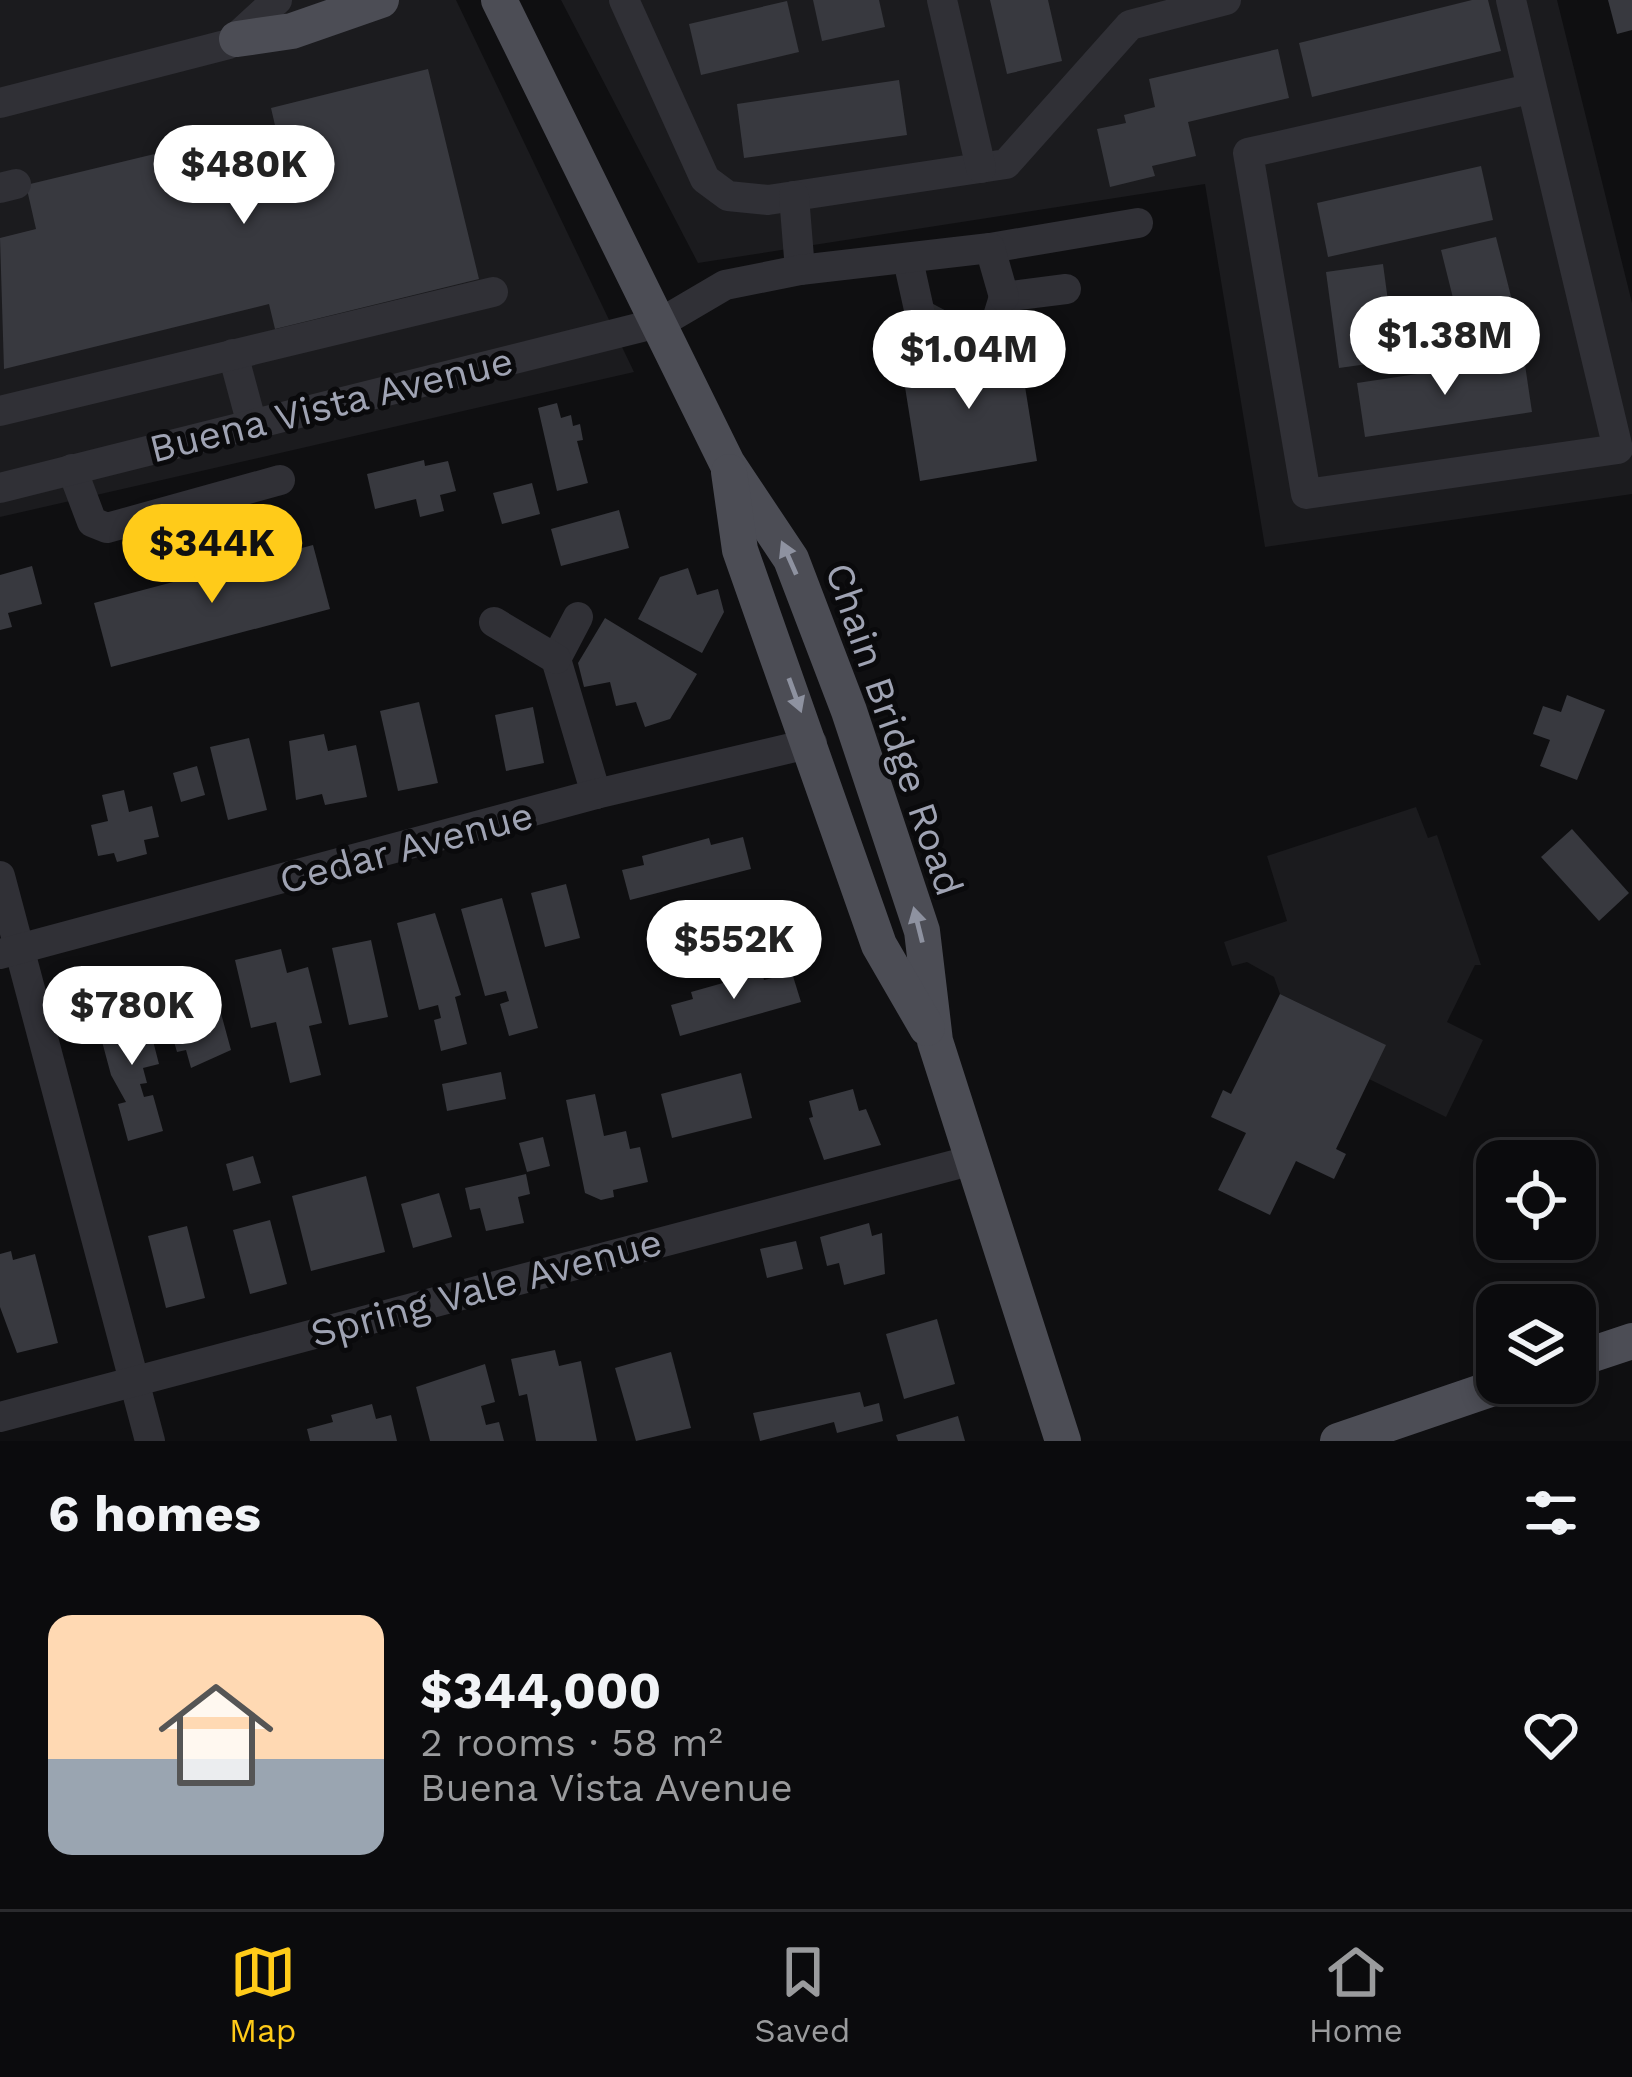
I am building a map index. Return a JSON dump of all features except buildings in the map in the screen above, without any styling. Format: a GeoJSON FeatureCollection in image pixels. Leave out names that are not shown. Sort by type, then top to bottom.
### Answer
{"type":"FeatureCollection","features":[{"type":"Feature","properties":{"kind":"main road"},"geometry":{"type":"LineString","coordinates":[[237,40],[292,31],[381,0]]}},
{"type":"Feature","properties":{"kind":"main road","name":"Chain Bridge Road"},"geometry":{"type":"LineString","coordinates":[[498,0],[662,322],[727,463],[780,537],[849,711],[922,931],[935,1041],[1064,1441]]}},
{"type":"Feature","properties":{"kind":"main road","name":"Chain Bridge Road"},"geometry":{"type":"LineString","coordinates":[[727,463],[740,550],[812,742],[880,945],[935,1041]]}},
{"type":"Feature","properties":{"kind":"main road"},"geometry":{"type":"LineString","coordinates":[[1596,1353],[1632,1341]]}},
{"type":"Feature","properties":{"kind":"main road"},"geometry":{"type":"LineString","coordinates":[[1338,1441],[1476,1394]]}},
{"type":"Feature","properties":{"kind":"street"},"geometry":{"type":"LineString","coordinates":[[0,103],[237,40],[277,0]]}},
{"type":"Feature","properties":{"kind":"street"},"geometry":{"type":"LineString","coordinates":[[624,0],[705,178],[728,196],[794,196],[1006,164],[1130,25],[1226,0]]}},
{"type":"Feature","properties":{"kind":"street"},"geometry":{"type":"LineString","coordinates":[[942,0],[981,169]]}},
{"type":"Feature","properties":{"kind":"street"},"geometry":{"type":"LineString","coordinates":[[1511,0],[1618,449],[1306,494],[1248,153],[1530,89]]}},
{"type":"Feature","properties":{"kind":"street"},"geometry":{"type":"LineString","coordinates":[[794,196],[800,269]]}},
{"type":"Feature","properties":{"kind":"street","name":"Buena Vista Avenue"},"geometry":{"type":"LineString","coordinates":[[0,488],[662,322],[725,284],[800,269],[908,260],[1138,223]]}},
{"type":"Feature","properties":{"kind":"street"},"geometry":{"type":"LineString","coordinates":[[962,336],[980,338],[996,322],[1004,298],[990,248]]}},
{"type":"Feature","properties":{"kind":"street"},"geometry":{"type":"LineString","coordinates":[[908,260],[920,314]]}},
{"type":"Feature","properties":{"kind":"street"},"geometry":{"type":"LineString","coordinates":[[1004,298],[1066,289]]}},
{"type":"Feature","properties":{"kind":"street"},"geometry":{"type":"LineString","coordinates":[[0,411],[493,292]]}},
{"type":"Feature","properties":{"kind":"street"},"geometry":{"type":"LineString","coordinates":[[233,354],[251,422]]}},
{"type":"Feature","properties":{"kind":"street"},"geometry":{"type":"LineString","coordinates":[[71,469],[92,522],[107,528],[280,480]]}},
{"type":"Feature","properties":{"kind":"street"},"geometry":{"type":"LineString","coordinates":[[556,659],[578,617]]}},
{"type":"Feature","properties":{"kind":"street"},"geometry":{"type":"LineString","coordinates":[[494,622],[556,659],[596,794]]}},
{"type":"Feature","properties":{"kind":"street","name":"Cedar Avenue"},"geometry":{"type":"LineString","coordinates":[[10,952],[596,794],[812,742]]}},
{"type":"Feature","properties":{"kind":"street"},"geometry":{"type":"LineString","coordinates":[[0,876],[10,952],[150,1441]]}},
{"type":"Feature","properties":{"kind":"street","name":"Spring Vale Avenue"},"geometry":{"type":"LineString","coordinates":[[0,1417],[973,1160]]}},
{"type":"Feature","properties":{"kind":"shaded area"},"geometry":{"type":"Polygon","coordinates":[[[0,0],[456,0],[634,372],[0,517],[0,0]]]}},
{"type":"Feature","properties":{"kind":"shaded area"},"geometry":{"type":"Polygon","coordinates":[[[561,0],[1557,0],[1632,303],[1632,494],[1265,547],[1205,184],[698,263],[561,0]]]}},
{"type":"Feature","properties":{"kind":"shaded area"},"geometry":{"type":"Polygon","coordinates":[[[1416,807],[1428,838],[1437,835],[1481,965],[1475,965],[1447,1022],[1483,1040],[1446,1117],[1369,1079],[1385,1045],[1280,994],[1274,977],[1247,962],[1232,966],[1224,942],[1287,921],[1267,856],[1416,807]]]}},
{"type":"Feature","properties":{"kind":"tunnel"},"geometry":{"type":"LineString","coordinates":[[920,314],[962,336]]}}]}
